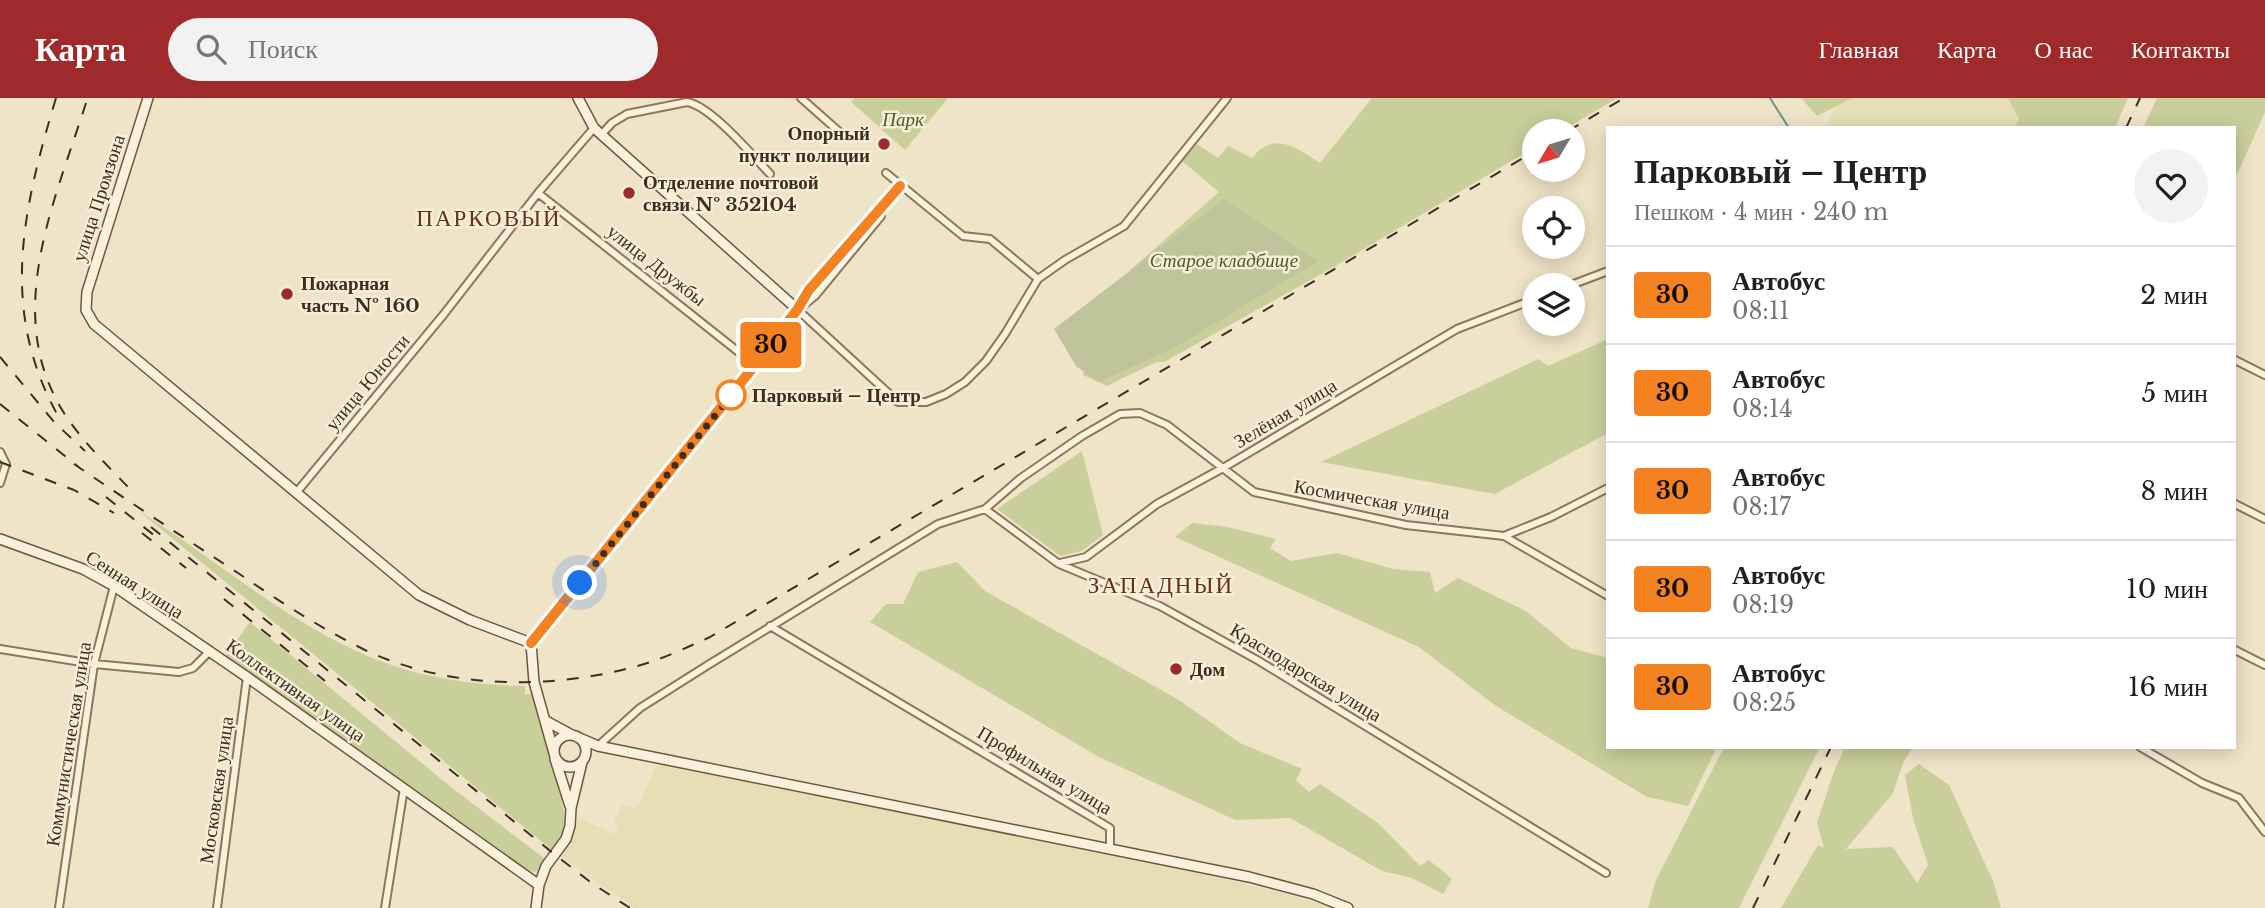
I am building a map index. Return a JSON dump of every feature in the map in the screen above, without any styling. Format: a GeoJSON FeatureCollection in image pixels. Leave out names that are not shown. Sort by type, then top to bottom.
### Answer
{"type":"FeatureCollection","features":[{"type":"Feature","properties":{"kind":"main road","name":"улица Промзона"},"geometry":{"type":"LineString","coordinates":[[148,98],[87,292],[86,310],[94,324],[112,340],[296,493]]}},
{"type":"Feature","properties":{"kind":"main road"},"geometry":{"type":"LineString","coordinates":[[571,808],[534,682],[531,643],[797,310],[598,131],[578,98]]}},
{"type":"Feature","properties":{"kind":"main road"},"geometry":{"type":"LineString","coordinates":[[296,493],[419,595],[470,620],[531,643]]}},
{"type":"Feature","properties":{"kind":"main road","name":"Сенная улица"},"geometry":{"type":"LineString","coordinates":[[0,539],[83,569],[114,586],[209,652]]}},
{"type":"Feature","properties":{"kind":"main road","name":"Коллективная улица"},"geometry":{"type":"LineString","coordinates":[[209,652],[539,885]]}},
{"type":"Feature","properties":{"kind":"main road"},"geometry":{"type":"LineString","coordinates":[[546,721],[598,746],[1249,877],[1313,894],[1348,908]]}},
{"type":"Feature","properties":{"kind":"main road"},"geometry":{"type":"LineString","coordinates":[[554,755],[559,739],[576,737]]}},
{"type":"Feature","properties":{"kind":"main road"},"geometry":{"type":"LineString","coordinates":[[536,908],[539,885],[546,866],[566,839],[570,826],[571,808],[584,746],[576,737]]}},
{"type":"Feature","properties":{"kind":"main road"},"geometry":{"type":"LineString","coordinates":[[554,755],[566,767],[574,767],[598,746]]}},
{"type":"Feature","properties":{"kind":"street"},"geometry":{"type":"LineString","coordinates":[[801,98],[844,136]]}},
{"type":"Feature","properties":{"kind":"street"},"geometry":{"type":"LineString","coordinates":[[900,186],[809,290],[797,310],[898,402],[926,402],[965,382],[986,361],[1038,279],[1124,226],[1227,98]]}},
{"type":"Feature","properties":{"kind":"street","name":"улица Юности"},"geometry":{"type":"LineString","coordinates":[[296,493],[444,314],[538,193],[598,131],[627,114],[669,105],[695,103],[770,174]]}},
{"type":"Feature","properties":{"kind":"street"},"geometry":{"type":"LineString","coordinates":[[886,173],[963,236],[990,239],[1038,279]]}},
{"type":"Feature","properties":{"kind":"street","name":"улица Дружбы"},"geometry":{"type":"LineString","coordinates":[[538,193],[755,365]]}},
{"type":"Feature","properties":{"kind":"street"},"geometry":{"type":"LineString","coordinates":[[1585,280],[1606,272]]}},
{"type":"Feature","properties":{"kind":"street","name":"Зелёная улица"},"geometry":{"type":"LineString","coordinates":[[1059,564],[1086,557],[1157,504],[1223,468],[1457,329],[1522,304]]}},
{"type":"Feature","properties":{"kind":"street"},"geometry":{"type":"LineString","coordinates":[[2236,360],[2265,375]]}},
{"type":"Feature","properties":{"kind":"street","name":"Космическая улица"},"geometry":{"type":"LineString","coordinates":[[985,509],[1021,478],[1082,436],[1121,414],[1140,413],[1167,425],[1254,492],[1406,525],[1504,536],[1606,595]]}},
{"type":"Feature","properties":{"kind":"street"},"geometry":{"type":"LineString","coordinates":[[0,452],[6,464],[0,483]]}},
{"type":"Feature","properties":{"kind":"street"},"geometry":{"type":"LineString","coordinates":[[1504,536],[1551,517],[1606,489]]}},
{"type":"Feature","properties":{"kind":"street"},"geometry":{"type":"LineString","coordinates":[[2236,504],[2265,519]]}},
{"type":"Feature","properties":{"kind":"street"},"geometry":{"type":"LineString","coordinates":[[598,746],[640,708],[770,626],[938,524],[985,509]]}},
{"type":"Feature","properties":{"kind":"street","name":"Краснодарская улица"},"geometry":{"type":"LineString","coordinates":[[985,509],[1059,564],[1160,606],[1259,661],[1606,873]]}},
{"type":"Feature","properties":{"kind":"street","name":"Коммунистическая улица"},"geometry":{"type":"LineString","coordinates":[[59,908],[94,664],[114,586]]}},
{"type":"Feature","properties":{"kind":"street","name":"Профильная улица"},"geometry":{"type":"LineString","coordinates":[[770,626],[1110,828],[1110,850]]}},
{"type":"Feature","properties":{"kind":"street","name":"Коллективная улица"},"geometry":{"type":"LineString","coordinates":[[0,649],[94,664],[179,672],[193,667],[209,652]]}},
{"type":"Feature","properties":{"kind":"street"},"geometry":{"type":"LineString","coordinates":[[2236,651],[2265,666]]}},
{"type":"Feature","properties":{"kind":"street","name":"Московская улица"},"geometry":{"type":"LineString","coordinates":[[216,908],[247,677]]}},
{"type":"Feature","properties":{"kind":"street"},"geometry":{"type":"LineString","coordinates":[[2143,749],[2202,783],[2239,798],[2265,832]]}},
{"type":"Feature","properties":{"kind":"street"},"geometry":{"type":"LineString","coordinates":[[385,908],[404,788]]}},
{"type":"Feature","properties":{"kind":"shaded area"},"geometry":{"type":"Polygon","coordinates":[[[1852,98],[2008,98],[2019,119],[2015,126],[1827,126],[1836,106],[1852,98]]]}},
{"type":"Feature","properties":{"kind":"shaded area"},"geometry":{"type":"Polygon","coordinates":[[[659,760],[695,768],[695,772],[703,774],[706,769],[1180,869],[1287,894],[1333,908],[635,908],[560,856],[574,835],[578,818],[615,834],[619,826],[614,823],[622,805],[633,808],[638,806],[659,760]]]}},
{"type":"Feature","properties":{"kind":"green space","name":"Парк"},"geometry":{"type":"Polygon","coordinates":[[[855,98],[948,98],[905,150],[851,102],[855,98]]]}},
{"type":"Feature","properties":{"kind":"green space"},"geometry":{"type":"Polygon","coordinates":[[[1372,98],[1617,98],[1582,119],[1522,119],[1522,155],[1332,268],[1164,362],[1156,362],[1107,386],[1083,375],[1087,361],[1085,310],[1219,192],[1182,161],[1197,144],[1218,158],[1228,146],[1252,158],[1269,145],[1286,144],[1320,163],[1372,98]]]}},
{"type":"Feature","properties":{"kind":"green space"},"geometry":{"type":"Polygon","coordinates":[[[1801,98],[1852,98],[1817,116],[1801,98]]]}},
{"type":"Feature","properties":{"kind":"green space"},"geometry":{"type":"Polygon","coordinates":[[[2008,98],[2128,98],[2116,126],[2015,126],[2019,119],[2008,98]]]}},
{"type":"Feature","properties":{"kind":"green space"},"geometry":{"type":"Polygon","coordinates":[[[2157,98],[2265,98],[2265,112],[2236,177],[2236,126],[2144,126],[2157,98]]]}},
{"type":"Feature","properties":{"kind":"green space","name":"Старое кладбище"},"geometry":{"type":"Polygon","coordinates":[[[1224,199],[1318,261],[1174,348],[1098,382],[1076,366],[1054,329],[1224,199]]]}},
{"type":"Feature","properties":{"kind":"green space"},"geometry":{"type":"Polygon","coordinates":[[[1606,340],[1606,434],[1495,494],[1321,462],[1538,359],[1548,366],[1606,340]]]}},
{"type":"Feature","properties":{"kind":"green space"},"geometry":{"type":"Polygon","coordinates":[[[1082,451],[1103,535],[1082,551],[1060,556],[997,509],[1082,451]]]}},
{"type":"Feature","properties":{"kind":"green space"},"geometry":{"type":"Polygon","coordinates":[[[139,511],[299,620],[368,656],[434,677],[525,686],[525,694],[532,694],[559,788],[564,824],[559,842],[552,850],[139,511]]]}},
{"type":"Feature","properties":{"kind":"green space"},"geometry":{"type":"Polygon","coordinates":[[[1192,523],[1228,527],[1276,539],[1270,548],[1291,561],[1337,553],[1393,569],[1430,572],[1435,593],[1458,578],[1526,611],[1571,648],[1606,657],[1606,749],[1716,749],[1688,806],[1647,797],[1496,706],[1419,647],[1175,537],[1192,523]]]}},
{"type":"Feature","properties":{"kind":"green space"},"geometry":{"type":"Polygon","coordinates":[[[957,562],[985,591],[1179,700],[1240,743],[1302,769],[1296,780],[1309,792],[1320,784],[1378,823],[1420,866],[1429,860],[1452,879],[1443,894],[1412,878],[1382,871],[1290,818],[1235,820],[1099,757],[870,622],[886,604],[903,604],[918,572],[957,562]]]}},
{"type":"Feature","properties":{"kind":"green space"},"geometry":{"type":"Polygon","coordinates":[[[250,622],[451,787],[545,859],[538,871],[525,868],[225,657],[250,622]]]}},
{"type":"Feature","properties":{"kind":"green space"},"geometry":{"type":"Polygon","coordinates":[[[1723,749],[1819,749],[1739,908],[1648,908],[1656,880],[1723,749]]]}},
{"type":"Feature","properties":{"kind":"green space"},"geometry":{"type":"Polygon","coordinates":[[[1844,749],[1912,749],[1903,763],[1893,793],[1846,849],[1893,847],[1917,883],[1928,865],[1913,818],[1905,775],[1919,764],[1949,785],[1993,881],[2001,908],[1781,908],[1818,845],[1824,848],[1817,823],[1844,749]]]}},
{"type":"Feature","properties":{"kind":"waterway"},"geometry":{"type":"LineString","coordinates":[[1770,98],[1788,126]]}},
{"type":"Feature","properties":{"kind":"railway"},"geometry":{"type":"LineString","coordinates":[[56,98],[34,180],[22,259],[28,337],[39,375],[57,414]]}},
{"type":"Feature","properties":{"kind":"railway"},"geometry":{"type":"LineString","coordinates":[[1586,120],[1624,98]]}},
{"type":"Feature","properties":{"kind":"railway"},"geometry":{"type":"LineString","coordinates":[[2127,126],[2140,98]]}},
{"type":"Feature","properties":{"kind":"railway"},"geometry":{"type":"LineString","coordinates":[[86,103],[50,214],[41,252],[36,290],[36,327],[42,365],[57,401],[80,435],[128,487]]}},
{"type":"Feature","properties":{"kind":"railway"},"geometry":{"type":"LineString","coordinates":[[74,464],[300,614],[365,650],[398,663],[432,673],[502,682],[573,679],[607,673],[659,659],[710,637],[1522,159]]}},
{"type":"Feature","properties":{"kind":"railway"},"geometry":{"type":"LineString","coordinates":[[0,357],[55,423],[85,451]]}},
{"type":"Feature","properties":{"kind":"railway"},"geometry":{"type":"LineString","coordinates":[[0,404],[81,469]]}},
{"type":"Feature","properties":{"kind":"railway"},"geometry":{"type":"LineString","coordinates":[[0,462],[74,490],[114,513]]}},
{"type":"Feature","properties":{"kind":"railway"},"geometry":{"type":"LineString","coordinates":[[106,497],[155,536]]}},
{"type":"Feature","properties":{"kind":"railway"},"geometry":{"type":"LineString","coordinates":[[151,527],[554,854],[630,908]]}},
{"type":"Feature","properties":{"kind":"railway"},"geometry":{"type":"LineString","coordinates":[[142,533],[186,568]]}},
{"type":"Feature","properties":{"kind":"railway"},"geometry":{"type":"LineString","coordinates":[[224,599],[325,681]]}},
{"type":"Feature","properties":{"kind":"railway"},"geometry":{"type":"LineString","coordinates":[[1753,908],[1830,749]]}},
{"type":"Feature","properties":{"kind":"bus line","name":"30"},"geometry":{"type":"LineString","coordinates":[[531,643],[755,365],[809,290],[900,186]]}},
{"type":"Feature","properties":{"kind":"place","name":"Опорный пункт полиции"},"geometry":{"type":"Point","coordinates":[884,144]}},
{"type":"Feature","properties":{"kind":"place","name":"Отделение почтовой связи № 352104"},"geometry":{"type":"Point","coordinates":[629,193]}},
{"type":"Feature","properties":{"kind":"place","name":"Пожарная часть № 160"},"geometry":{"type":"Point","coordinates":[287,294]}},
{"type":"Feature","properties":{"kind":"place","name":"Парковый – Центр"},"geometry":{"type":"Point","coordinates":[731,395]}},
{"type":"Feature","properties":{"kind":"place","name":"Дом"},"geometry":{"type":"Point","coordinates":[1176,669]}},
{"type":"Feature","properties":{"kind":"district","name":"ПАРКОВЫЙ"},"geometry":{"type":"Point","coordinates":[489,218]}},
{"type":"Feature","properties":{"kind":"district","name":"ЗАПАДНЫЙ"},"geometry":{"type":"Point","coordinates":[1161,585]}},
{"type":"Feature","properties":{"kind":"route"},"geometry":{"type":"LineString","coordinates":[[580,583],[734,392],[731,395]]}}]}
